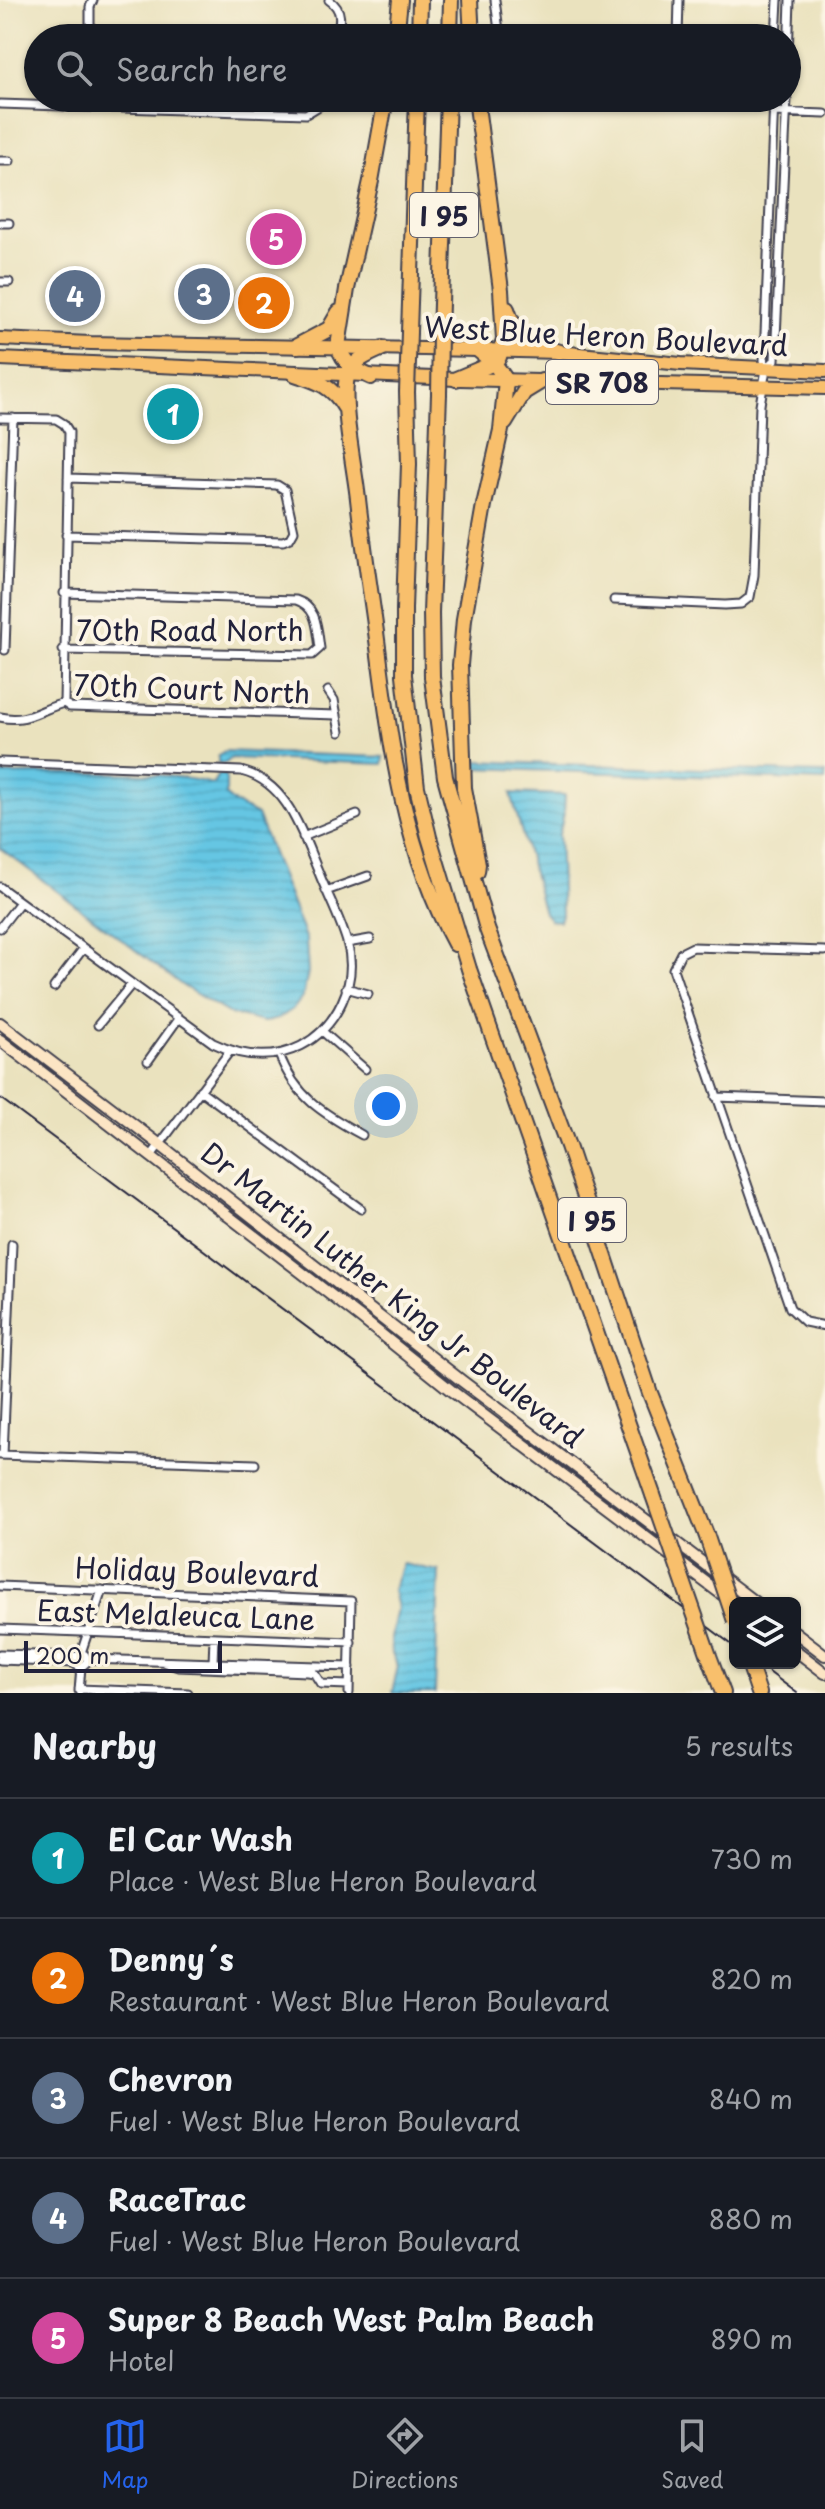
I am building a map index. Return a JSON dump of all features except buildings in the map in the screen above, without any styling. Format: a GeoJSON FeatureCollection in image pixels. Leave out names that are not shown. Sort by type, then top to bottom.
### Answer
{"type":"FeatureCollection","features":[{"type":"Feature","properties":{"kind":"highway"},"geometry":{"type":"LineString","coordinates":[[397,24],[400,0]]}},
{"type":"Feature","properties":{"kind":"highway"},"geometry":{"type":"LineString","coordinates":[[419,24],[420,0]]}},
{"type":"Feature","properties":{"kind":"highway"},"geometry":{"type":"LineString","coordinates":[[450,24],[451,0]]}},
{"type":"Feature","properties":{"kind":"highway"},"geometry":{"type":"LineString","coordinates":[[470,0],[471,24]]}},
{"type":"Feature","properties":{"kind":"highway"},"geometry":{"type":"LineString","coordinates":[[383,112],[338,346],[349,372],[348,413],[385,708],[396,771],[413,841],[435,906],[469,969]]}},
{"type":"Feature","properties":{"kind":"highway","name":"I 95"},"geometry":{"type":"LineString","coordinates":[[417,112],[407,392],[409,464],[404,675],[417,787],[469,969],[723,1693]]}},
{"type":"Feature","properties":{"kind":"highway","name":"I 95"},"geometry":{"type":"LineString","coordinates":[[448,112],[431,613],[432,677],[445,777],[487,929],[568,1146],[650,1393],[706,1534],[729,1603]]}},
{"type":"Feature","properties":{"kind":"highway"},"geometry":{"type":"LineString","coordinates":[[456,379],[494,363],[502,349],[504,331],[478,112]]}},
{"type":"Feature","properties":{"kind":"highway"},"geometry":{"type":"LineString","coordinates":[[297,346],[329,329],[347,289]]}},
{"type":"Feature","properties":{"kind":"highway"},"geometry":{"type":"LineString","coordinates":[[501,290],[519,336],[559,352]]}},
{"type":"Feature","properties":{"kind":"highway"},"geometry":{"type":"LineString","coordinates":[[349,372],[367,355],[383,348]]}},
{"type":"Feature","properties":{"kind":"highway"},"geometry":{"type":"LineString","coordinates":[[476,889],[478,864],[464,788],[460,665],[466,605],[501,430],[506,380],[494,363],[478,350]]}},
{"type":"Feature","properties":{"kind":"highway"},"geometry":{"type":"LineString","coordinates":[[349,372],[371,377]]}},
{"type":"Feature","properties":{"kind":"highway"},"geometry":{"type":"LineString","coordinates":[[295,374],[331,389],[348,413]]}},
{"type":"Feature","properties":{"kind":"highway"},"geometry":{"type":"LineString","coordinates":[[501,430],[524,392],[542,381]]}},
{"type":"Feature","properties":{"kind":"highway"},"geometry":{"type":"LineString","coordinates":[[751,1669],[759,1693]]}},
{"type":"Feature","properties":{"kind":"main road","name":"West Blue Heron Boulevard"},"geometry":{"type":"LineString","coordinates":[[0,339],[108,344],[502,349],[664,363],[825,371]]}},
{"type":"Feature","properties":{"kind":"main road"},"geometry":{"type":"LineString","coordinates":[[31,360],[51,355],[94,356],[108,344]]}},
{"type":"Feature","properties":{"kind":"main road"},"geometry":{"type":"LineString","coordinates":[[120,365],[136,351],[187,352],[192,345]]}},
{"type":"Feature","properties":{"kind":"main road"},"geometry":{"type":"LineString","coordinates":[[0,359],[295,374],[349,372]]}},
{"type":"Feature","properties":{"kind":"main road","name":"West Blue Heron Boulevard"},"geometry":{"type":"LineString","coordinates":[[371,377],[825,388]]}},
{"type":"Feature","properties":{"kind":"main road","name":"Dr Martin Luther King Jr Boulevard"},"geometry":{"type":"LineString","coordinates":[[0,1023],[462,1381],[748,1597]]}},
{"type":"Feature","properties":{"kind":"main road","name":"Dr Martin Luther King Jr Boulevard"},"geometry":{"type":"LineString","coordinates":[[0,1040],[729,1600]]}},
{"type":"Feature","properties":{"kind":"main road"},"geometry":{"type":"LineString","coordinates":[[519,1442],[532,1441],[588,1485],[605,1489]]}},
{"type":"Feature","properties":{"kind":"main road"},"geometry":{"type":"LineString","coordinates":[[801,1637],[825,1655]]}},
{"type":"Feature","properties":{"kind":"main road"},"geometry":{"type":"LineString","coordinates":[[801,1655],[825,1673]]}},
{"type":"Feature","properties":{"kind":"street"},"geometry":{"type":"LineString","coordinates":[[90,24],[93,0]]}},
{"type":"Feature","properties":{"kind":"street"},"geometry":{"type":"LineString","coordinates":[[495,0],[498,24]]}},
{"type":"Feature","properties":{"kind":"street"},"geometry":{"type":"LineString","coordinates":[[678,24],[679,0]]}},
{"type":"Feature","properties":{"kind":"street"},"geometry":{"type":"LineString","coordinates":[[777,24],[778,0]]}},
{"type":"Feature","properties":{"kind":"street"},"geometry":{"type":"LineString","coordinates":[[789,24],[790,0]]}},
{"type":"Feature","properties":{"kind":"street"},"geometry":{"type":"LineString","coordinates":[[332,2],[341,19],[340,24]]}},
{"type":"Feature","properties":{"kind":"street"},"geometry":{"type":"LineString","coordinates":[[0,104],[24,103]]}},
{"type":"Feature","properties":{"kind":"street"},"geometry":{"type":"LineString","coordinates":[[270,112],[312,112]]}},
{"type":"Feature","properties":{"kind":"street"},"geometry":{"type":"LineString","coordinates":[[614,600],[725,605],[741,604],[750,597],[754,575],[760,405],[766,369],[765,278],[773,112],[825,114]]}},
{"type":"Feature","properties":{"kind":"street"},"geometry":{"type":"LineString","coordinates":[[766,369],[775,360],[786,113]]}},
{"type":"Feature","properties":{"kind":"street"},"geometry":{"type":"LineString","coordinates":[[0,161],[10,161]]}},
{"type":"Feature","properties":{"kind":"street"},"geometry":{"type":"LineString","coordinates":[[0,223],[9,223]]}},
{"type":"Feature","properties":{"kind":"street"},"geometry":{"type":"LineString","coordinates":[[0,418],[56,419],[64,424],[70,437],[64,593],[64,703]]}},
{"type":"Feature","properties":{"kind":"street"},"geometry":{"type":"LineString","coordinates":[[5,650],[13,418]]}},
{"type":"Feature","properties":{"kind":"street"},"geometry":{"type":"LineString","coordinates":[[66,535],[283,541],[290,538],[294,531],[285,490],[277,485],[68,478]]}},
{"type":"Feature","properties":{"kind":"street","name":"70th Road North"},"geometry":{"type":"LineString","coordinates":[[63,650],[312,655],[320,648],[313,613],[306,603],[296,600],[64,593]]}},
{"type":"Feature","properties":{"kind":"street"},"geometry":{"type":"LineString","coordinates":[[328,691],[340,732]]}},
{"type":"Feature","properties":{"kind":"street","name":"70th Court North"},"geometry":{"type":"LineString","coordinates":[[0,717],[32,717],[64,703],[70,707],[337,715]]}},
{"type":"Feature","properties":{"kind":"street"},"geometry":{"type":"LineString","coordinates":[[0,762],[241,771],[263,779],[283,798],[303,837],[347,943],[349,963],[346,988],[336,1015],[305,1044],[261,1057],[230,1051],[178,1019],[0,887]]}},
{"type":"Feature","properties":{"kind":"street"},"geometry":{"type":"LineString","coordinates":[[303,837],[357,815]]}},
{"type":"Feature","properties":{"kind":"street"},"geometry":{"type":"LineString","coordinates":[[326,891],[368,876]]}},
{"type":"Feature","properties":{"kind":"street"},"geometry":{"type":"LineString","coordinates":[[0,928],[20,902]]}},
{"type":"Feature","properties":{"kind":"street"},"geometry":{"type":"LineString","coordinates":[[347,943],[370,939]]}},
{"type":"Feature","properties":{"kind":"street"},"geometry":{"type":"LineString","coordinates":[[825,951],[697,946],[684,950],[673,969],[790,1308],[805,1322],[825,1326]]}},
{"type":"Feature","properties":{"kind":"street"},"geometry":{"type":"LineString","coordinates":[[54,987],[83,949]]}},
{"type":"Feature","properties":{"kind":"street"},"geometry":{"type":"LineString","coordinates":[[98,1025],[131,985]]}},
{"type":"Feature","properties":{"kind":"street"},"geometry":{"type":"LineString","coordinates":[[346,988],[368,994]]}},
{"type":"Feature","properties":{"kind":"street"},"geometry":{"type":"LineString","coordinates":[[148,1061],[178,1019]]}},
{"type":"Feature","properties":{"kind":"street"},"geometry":{"type":"LineString","coordinates":[[322,1031],[365,1069]]}},
{"type":"Feature","properties":{"kind":"street"},"geometry":{"type":"LineString","coordinates":[[151,1156],[230,1051]]}},
{"type":"Feature","properties":{"kind":"street"},"geometry":{"type":"LineString","coordinates":[[279,1054],[288,1078],[308,1100],[362,1135]]}},
{"type":"Feature","properties":{"kind":"street"},"geometry":{"type":"LineString","coordinates":[[200,1090],[361,1209]]}},
{"type":"Feature","properties":{"kind":"street"},"geometry":{"type":"LineString","coordinates":[[716,1097],[825,1101]]}},
{"type":"Feature","properties":{"kind":"street"},"geometry":{"type":"LineString","coordinates":[[12,1244],[2,1455],[255,1464]]}},
{"type":"Feature","properties":{"kind":"street","name":"Holiday Boulevard"},"geometry":{"type":"LineString","coordinates":[[0,1586],[345,1599],[351,1601],[352,1608],[351,1642]]}},
{"type":"Feature","properties":{"kind":"street"},"geometry":{"type":"LineString","coordinates":[[102,1590],[97,1612],[86,1632],[80,1660],[79,1691],[188,1693]]}},
{"type":"Feature","properties":{"kind":"street","name":"East Melaleuca Lane"},"geometry":{"type":"LineString","coordinates":[[0,1629],[351,1642]]}},
{"type":"Feature","properties":{"kind":"street"},"geometry":{"type":"LineString","coordinates":[[213,1665],[214,1637]]}},
{"type":"Feature","properties":{"kind":"street"},"geometry":{"type":"LineString","coordinates":[[0,1660],[159,1662],[307,1672],[314,1673],[321,1684],[349,1689],[351,1642]]}},
{"type":"Feature","properties":{"kind":"street"},"geometry":{"type":"LineString","coordinates":[[0,1654],[80,1660]]}},
{"type":"Feature","properties":{"kind":"street"},"geometry":{"type":"LineString","coordinates":[[213,1665],[350,1667]]}},
{"type":"Feature","properties":{"kind":"water"},"geometry":{"type":"Polygon","coordinates":[[[226,751],[384,757],[383,764],[231,758],[226,763],[218,763],[218,756],[226,751]]]}},
{"type":"Feature","properties":{"kind":"water"},"geometry":{"type":"Polygon","coordinates":[[[475,761],[825,773],[825,781],[475,768],[475,761]]]}},
{"type":"Feature","properties":{"kind":"water"},"geometry":{"type":"Polygon","coordinates":[[[135,773],[213,784],[218,774],[226,775],[226,796],[257,815],[306,940],[308,973],[303,996],[294,1008],[278,1019],[264,1022],[230,1014],[183,986],[0,848],[0,774],[135,773]]]}},
{"type":"Feature","properties":{"kind":"water"},"geometry":{"type":"Polygon","coordinates":[[[511,793],[565,795],[559,834],[562,915],[559,921],[550,920],[544,913],[511,793]]]}},
{"type":"Feature","properties":{"kind":"water"},"geometry":{"type":"Polygon","coordinates":[[[402,1564],[439,1571],[435,1693],[392,1693],[398,1666],[392,1654],[391,1638],[397,1608],[393,1590],[402,1564]]]}},
{"type":"Feature","properties":{"kind":"railway"},"geometry":{"type":"LineString","coordinates":[[0,1098],[729,1643]]}},
{"type":"Feature","properties":{"kind":"railway"},"geometry":{"type":"LineString","coordinates":[[765,1669],[797,1693]]}},
{"type":"Feature","properties":{"kind":"place","name":"Super 8 Beach West Palm Beach"},"geometry":{"type":"Point","coordinates":[276,239]}},
{"type":"Feature","properties":{"kind":"place","name":"Chevron"},"geometry":{"type":"Point","coordinates":[204,294]}},
{"type":"Feature","properties":{"kind":"place","name":"RaceTrac"},"geometry":{"type":"Point","coordinates":[75,296]}},
{"type":"Feature","properties":{"kind":"place","name":"Denny´s"},"geometry":{"type":"Point","coordinates":[264,303]}},
{"type":"Feature","properties":{"kind":"place","name":"El Car Wash"},"geometry":{"type":"Point","coordinates":[173,414]}}]}
